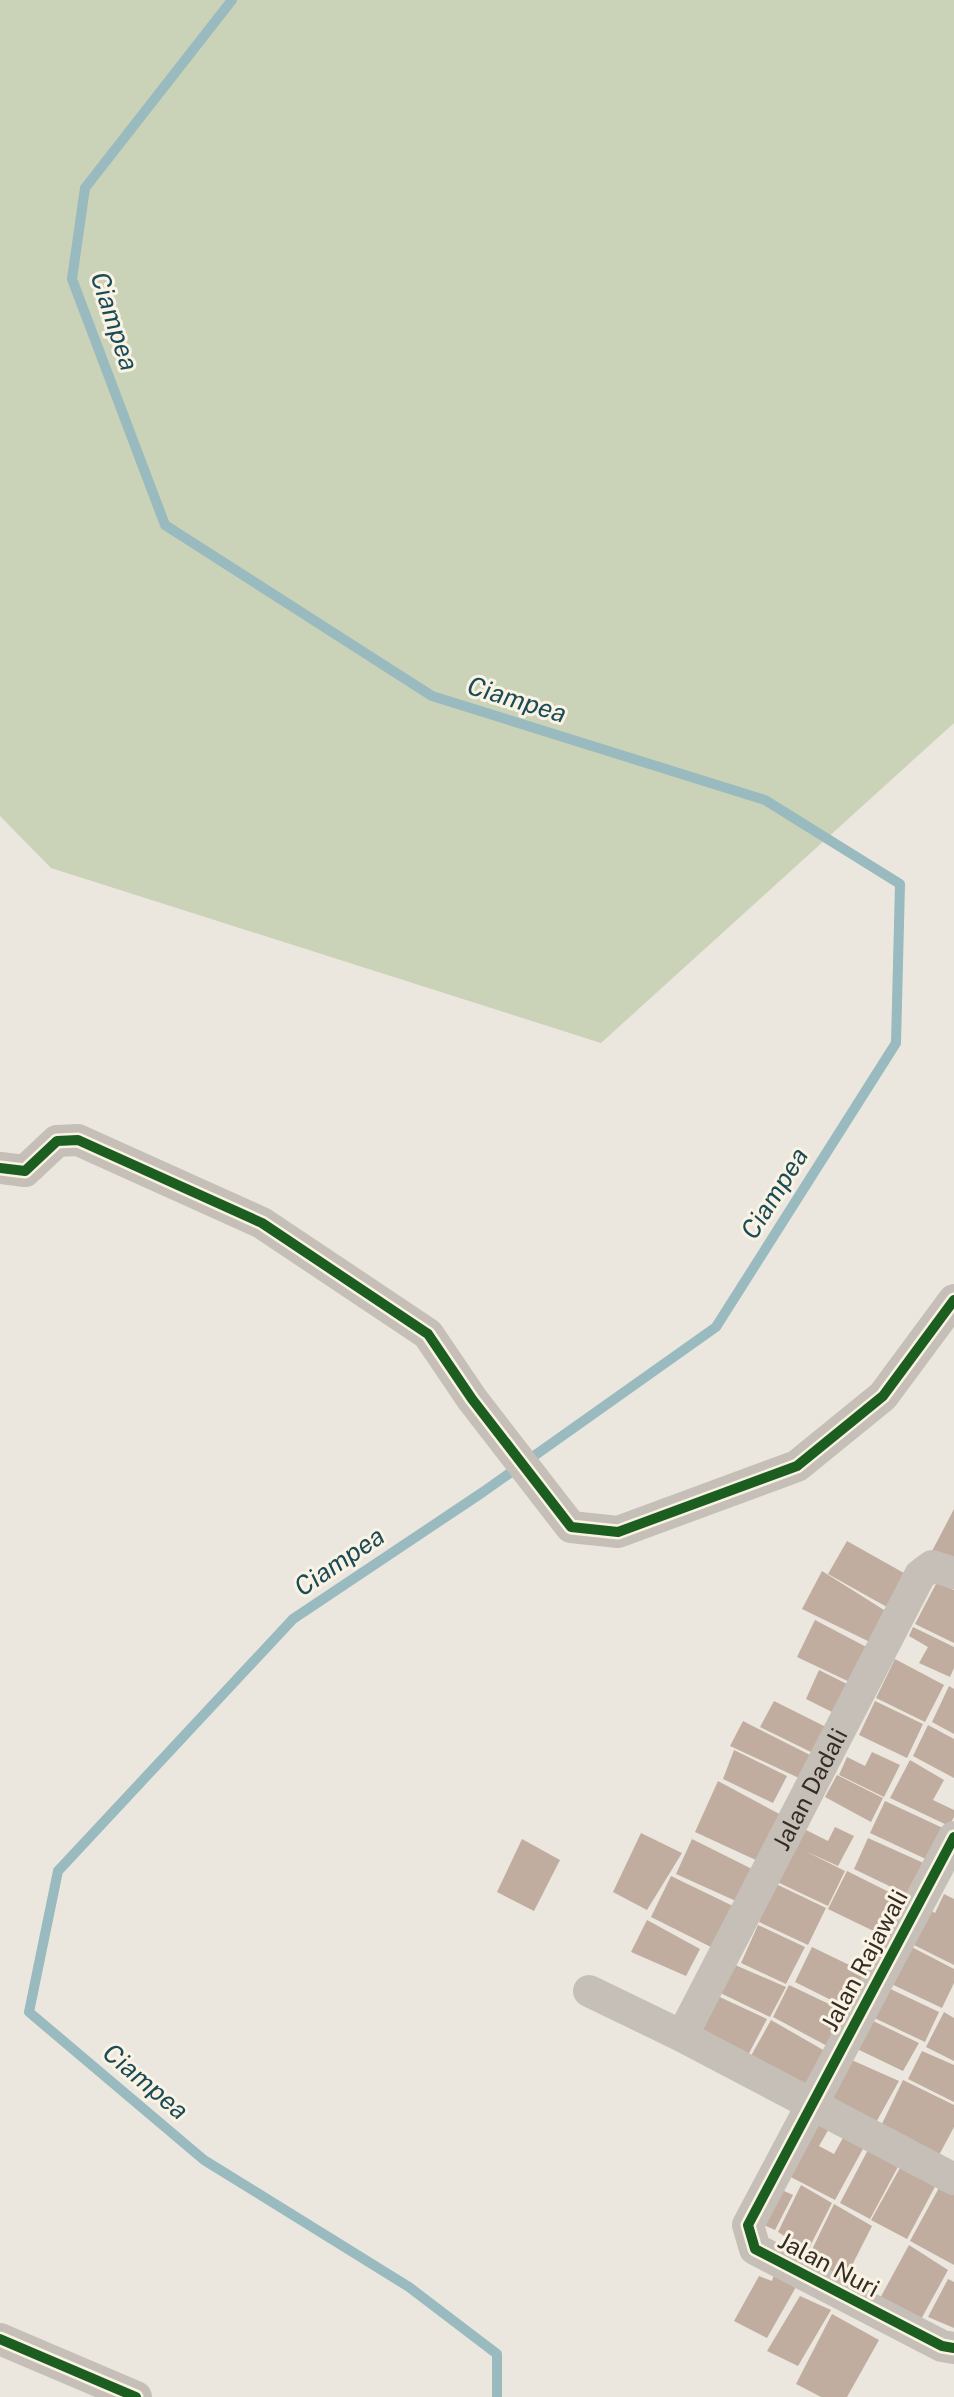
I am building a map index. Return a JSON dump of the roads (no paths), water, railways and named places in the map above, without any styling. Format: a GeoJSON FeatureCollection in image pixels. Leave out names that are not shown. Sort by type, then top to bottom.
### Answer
{"type":"FeatureCollection","features":[{"type":"Feature","properties":{"kind":"street"},"geometry":{"type":"LineString","coordinates":[[0,1168],[25,1171],[57,1141],[78,1140],[262,1223],[428,1334],[472,1399],[571,1527],[618,1532],[797,1466],[883,1396],[954,1300]]}},
{"type":"Feature","properties":{"kind":"street","name":"Jalan Dadali"},"geometry":{"type":"LineString","coordinates":[[682,2036],[920,1576],[932,1566],[954,1573]]}},
{"type":"Feature","properties":{"kind":"street","name":"Jalan Rajawali"},"geometry":{"type":"LineString","coordinates":[[811,2103],[954,1837]]}},
{"type":"Feature","properties":{"kind":"street"},"geometry":{"type":"LineString","coordinates":[[589,1992],[951,2170]]}},
{"type":"Feature","properties":{"kind":"street","name":"Jalan Nuri"},"geometry":{"type":"LineString","coordinates":[[811,2103],[748,2225],[755,2249],[942,2346],[954,2348]]}},
{"type":"Feature","properties":{"kind":"street"},"geometry":{"type":"LineString","coordinates":[[0,2339],[136,2397]]}},
{"type":"Feature","properties":{"kind":"waterway","name":"Ciampea"},"geometry":{"type":"LineString","coordinates":[[232,0],[85,188],[72,279],[165,525],[432,696],[765,800],[900,884],[896,1043],[716,1327],[483,1492],[293,1619],[58,1871],[29,2012],[204,2160],[409,2287],[497,2354],[497,2397]]}}]}
